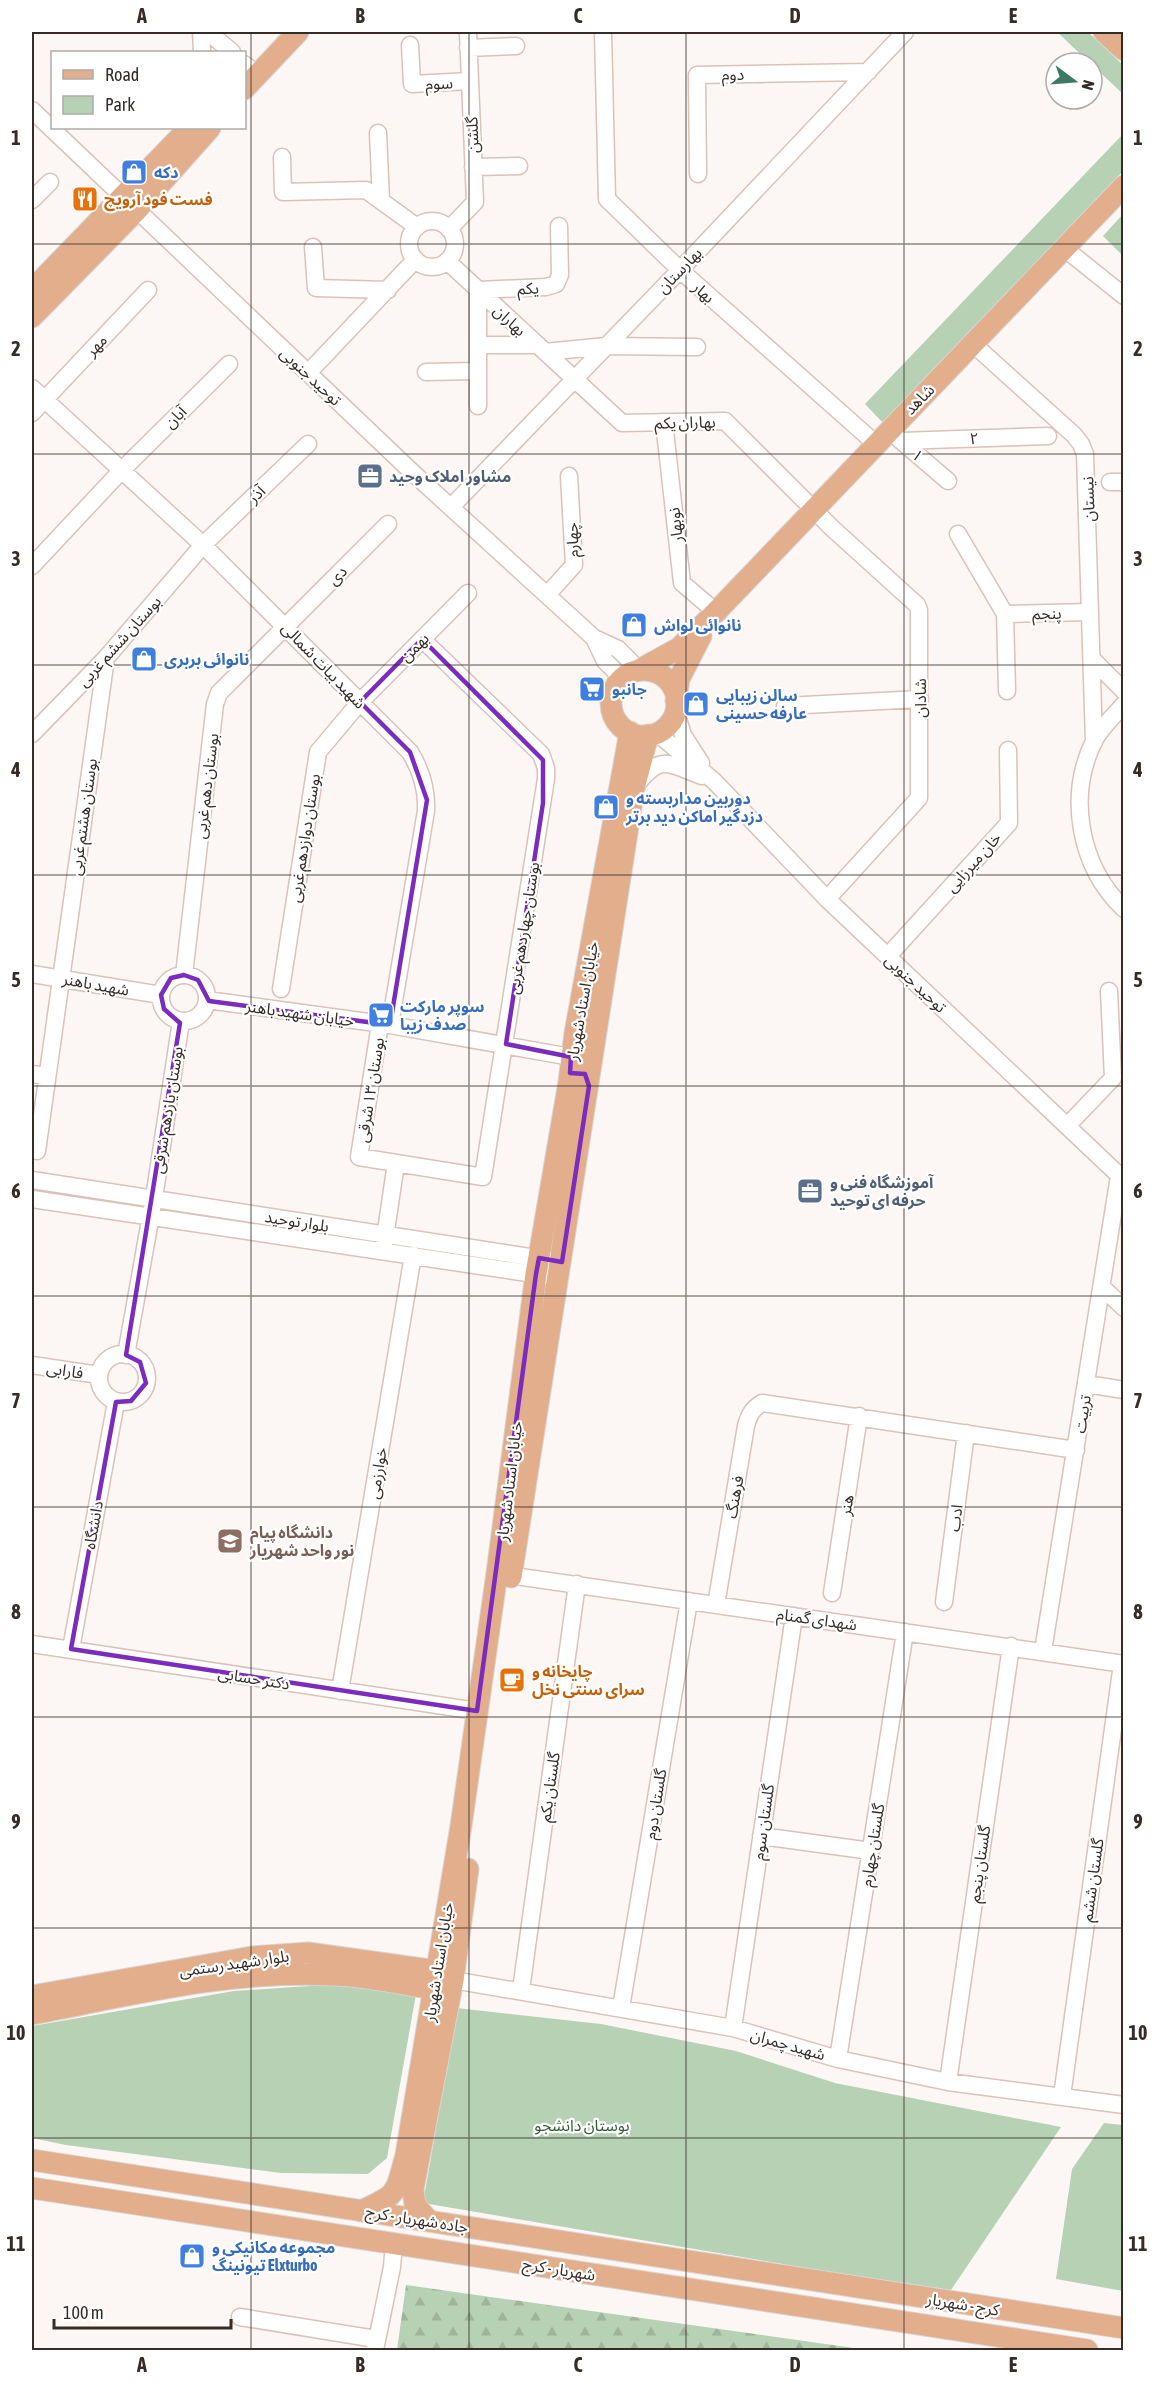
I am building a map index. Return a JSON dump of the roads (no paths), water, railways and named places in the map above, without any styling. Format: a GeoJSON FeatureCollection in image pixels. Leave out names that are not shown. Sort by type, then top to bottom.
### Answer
{"type":"FeatureCollection","features":[{"type":"Feature","properties":{"kind":"main road"},"geometry":{"type":"LineString","coordinates":[[246,67],[284,32]]}},
{"type":"Feature","properties":{"kind":"main road"},"geometry":{"type":"LineString","coordinates":[[246,87],[298,32]]}},
{"type":"Feature","properties":{"kind":"main road"},"geometry":{"type":"LineString","coordinates":[[1104,32],[1124,50]]}},
{"type":"Feature","properties":{"kind":"main road"},"geometry":{"type":"LineString","coordinates":[[32,317],[129,204],[188,129]]}},
{"type":"Feature","properties":{"kind":"main road"},"geometry":{"type":"LineString","coordinates":[[32,290],[209,129]]}},
{"type":"Feature","properties":{"kind":"main road","name":"شاهد"},"geometry":{"type":"LineString","coordinates":[[716,612],[814,509],[889,438],[972,343],[1124,186]]}},
{"type":"Feature","properties":{"kind":"main road"},"geometry":{"type":"LineString","coordinates":[[716,612],[688,658],[679,679],[676,706],[665,728],[645,734],[621,726],[612,707],[612,696],[630,674],[679,648],[716,612]]}},
{"type":"Feature","properties":{"kind":"main road"},"geometry":{"type":"LineString","coordinates":[[630,674],[650,670],[660,674],[669,681],[676,706]]}},
{"type":"Feature","properties":{"kind":"main road","name":"خیابان استاد شهریار"},"geometry":{"type":"LineString","coordinates":[[581,1059],[596,1038],[634,788],[645,734]]}},
{"type":"Feature","properties":{"kind":"main road","name":"خیابان استاد شهریار"},"geometry":{"type":"LineString","coordinates":[[429,2221],[415,2205],[414,2189],[477,1711],[560,1270],[581,1059],[576,1027],[645,734]]}},
{"type":"Feature","properties":{"kind":"main road"},"geometry":{"type":"LineString","coordinates":[[576,1027],[580,1044],[591,1045],[596,1038]]}},
{"type":"Feature","properties":{"kind":"main road","name":"خیابان استاد شهریار"},"geometry":{"type":"LineString","coordinates":[[361,2211],[388,2198],[397,2187],[406,2155],[441,1980],[504,1574],[537,1266],[579,1084]]}},
{"type":"Feature","properties":{"kind":"main road","name":"بلوار شهید رستمی"},"geometry":{"type":"LineString","coordinates":[[32,1996],[252,1957],[308,1953],[441,1980]]}},
{"type":"Feature","properties":{"kind":"main road","name":"بلوار شهید رستمی"},"geometry":{"type":"LineString","coordinates":[[32,2014],[231,1978],[286,1974],[441,1980]]}},
{"type":"Feature","properties":{"kind":"main road","name":"جاده شهریار - کرج"},"geometry":{"type":"LineString","coordinates":[[32,2160],[803,2279]]}},
{"type":"Feature","properties":{"kind":"main road","name":"شهریار - کرج"},"geometry":{"type":"LineString","coordinates":[[32,2188],[1087,2350]]}},
{"type":"Feature","properties":{"kind":"main road","name":"کرج - شهریار"},"geometry":{"type":"LineString","coordinates":[[803,2279],[1124,2328]]}},
{"type":"Feature","properties":{"kind":"street"},"geometry":{"type":"LineString","coordinates":[[201,32],[202,51]]}},
{"type":"Feature","properties":{"kind":"street"},"geometry":{"type":"LineString","coordinates":[[208,32],[231,51]]}},
{"type":"Feature","properties":{"kind":"street","name":"بهار"},"geometry":{"type":"LineString","coordinates":[[603,32],[607,200],[680,270],[889,438]]}},
{"type":"Feature","properties":{"kind":"street","name":"بهارستان"},"geometry":{"type":"LineString","coordinates":[[451,507],[868,72],[900,34]]}},
{"type":"Feature","properties":{"kind":"street"},"geometry":{"type":"LineString","coordinates":[[468,40],[516,46]]}},
{"type":"Feature","properties":{"kind":"street","name":"گلشن"},"geometry":{"type":"LineString","coordinates":[[448,229],[475,202],[468,40]]}},
{"type":"Feature","properties":{"kind":"street","name":"سوم"},"geometry":{"type":"LineString","coordinates":[[410,45],[412,84],[470,81]]}},
{"type":"Feature","properties":{"kind":"street","name":"دوم"},"geometry":{"type":"LineString","coordinates":[[698,174],[697,75],[868,72]]}},
{"type":"Feature","properties":{"kind":"street","name":"توحید جنوبی"},"geometry":{"type":"LineString","coordinates":[[32,110],[51,128]]}},
{"type":"Feature","properties":{"kind":"street","name":"توحید جنوبی"},"geometry":{"type":"LineString","coordinates":[[52,129],[451,507],[594,638],[618,649],[630,674]]}},
{"type":"Feature","properties":{"kind":"street"},"geometry":{"type":"LineString","coordinates":[[378,133],[381,201]]}},
{"type":"Feature","properties":{"kind":"street"},"geometry":{"type":"LineString","coordinates":[[282,158],[283,192],[366,190],[417,226]]}},
{"type":"Feature","properties":{"kind":"street"},"geometry":{"type":"LineString","coordinates":[[473,167],[519,166]]}},
{"type":"Feature","properties":{"kind":"street"},"geometry":{"type":"LineString","coordinates":[[32,200],[50,182]]}},
{"type":"Feature","properties":{"kind":"street"},"geometry":{"type":"LineString","coordinates":[[432,221],[439,222],[448,229],[454,237],[455,245],[447,261],[430,267],[415,260],[409,248],[409,240],[417,226],[432,221]]}},
{"type":"Feature","properties":{"kind":"street","name":"یکم"},"geometry":{"type":"LineString","coordinates":[[478,290],[546,287],[556,284],[560,275],[559,226]]}},
{"type":"Feature","properties":{"kind":"street"},"geometry":{"type":"LineString","coordinates":[[313,247],[316,288],[388,290]]}},
{"type":"Feature","properties":{"kind":"street"},"geometry":{"type":"LineString","coordinates":[[1064,248],[1124,296]]}},
{"type":"Feature","properties":{"kind":"street"},"geometry":{"type":"LineString","coordinates":[[308,373],[415,260]]}},
{"type":"Feature","properties":{"kind":"street","name":"بهاران"},"geometry":{"type":"LineString","coordinates":[[447,261],[574,379]]}},
{"type":"Feature","properties":{"kind":"street","name":"مهر"},"geometry":{"type":"LineString","coordinates":[[32,413],[38,394],[148,290]]}},
{"type":"Feature","properties":{"kind":"street"},"geometry":{"type":"LineString","coordinates":[[478,290],[478,406]]}},
{"type":"Feature","properties":{"kind":"street","name":"نيستان"},"geometry":{"type":"LineString","coordinates":[[972,343],[1081,444],[1085,454],[1088,475],[1094,742]]}},
{"type":"Feature","properties":{"kind":"street"},"geometry":{"type":"LineString","coordinates":[[478,345],[542,349],[606,346],[697,347]]}},
{"type":"Feature","properties":{"kind":"street","name":"آبان"},"geometry":{"type":"LineString","coordinates":[[32,566],[121,471],[229,364]]}},
{"type":"Feature","properties":{"kind":"street"},"geometry":{"type":"LineString","coordinates":[[426,372],[478,371]]}},
{"type":"Feature","properties":{"kind":"street","name":"بهاران یکم"},"geometry":{"type":"LineString","coordinates":[[574,379],[622,423],[725,421],[814,509]]}},
{"type":"Feature","properties":{"kind":"street","name":"شهید بیات شمالی"},"geometry":{"type":"LineString","coordinates":[[38,394],[203,545],[410,752],[421,774],[427,800],[385,1024]]}},
{"type":"Feature","properties":{"kind":"street","name":"نوبهار"},"geometry":{"type":"LineString","coordinates":[[664,422],[682,583],[716,612]]}},
{"type":"Feature","properties":{"kind":"street","name":"۲"},"geometry":{"type":"LineString","coordinates":[[889,438],[1047,436]]}},
{"type":"Feature","properties":{"kind":"street","name":"۱"},"geometry":{"type":"LineString","coordinates":[[889,438],[948,481]]}},
{"type":"Feature","properties":{"kind":"street","name":"آذر"},"geometry":{"type":"LineString","coordinates":[[203,545],[308,444]]}},
{"type":"Feature","properties":{"kind":"street","name":"چهارم"},"geometry":{"type":"LineString","coordinates":[[547,595],[574,565],[569,476]]}},
{"type":"Feature","properties":{"kind":"street","name":"شادان"},"geometry":{"type":"LineString","coordinates":[[814,509],[917,605],[919,610],[919,798],[827,899]]}},
{"type":"Feature","properties":{"kind":"street","name":"دی"},"geometry":{"type":"LineString","coordinates":[[286,626],[388,524]]}},
{"type":"Feature","properties":{"kind":"street"},"geometry":{"type":"LineString","coordinates":[[958,534],[1005,614],[1007,691]]}},
{"type":"Feature","properties":{"kind":"street","name":"بوستان ششم غربی"},"geometry":{"type":"LineString","coordinates":[[32,734],[106,658],[203,545]]}},
{"type":"Feature","properties":{"kind":"street","name":"بهمن"},"geometry":{"type":"LineString","coordinates":[[360,702],[468,592]]}},
{"type":"Feature","properties":{"kind":"street","name":"پنجم"},"geometry":{"type":"LineString","coordinates":[[1005,614],[1090,612]]}},
{"type":"Feature","properties":{"kind":"street","name":"بوستان دهم غربی"},"geometry":{"type":"LineString","coordinates":[[184,975],[216,698],[286,626]]}},
{"type":"Feature","properties":{"kind":"street","name":"بوستان چهاردهم غربی"},"geometry":{"type":"LineString","coordinates":[[359,1157],[483,1177],[543,803],[546,768],[541,754],[422,639]]}},
{"type":"Feature","properties":{"kind":"street","name":"بوستان هشتم غربی"},"geometry":{"type":"LineString","coordinates":[[37,1151],[39,1075],[61,977],[106,658]]}},
{"type":"Feature","properties":{"kind":"street"},"geometry":{"type":"LineString","coordinates":[[1092,659],[1124,691]]}},
{"type":"Feature","properties":{"kind":"street"},"geometry":{"type":"LineString","coordinates":[[785,706],[920,699]]}},
{"type":"Feature","properties":{"kind":"street","name":"بوستان دوازدهم غربی"},"geometry":{"type":"LineString","coordinates":[[281,989],[316,758],[323,745],[360,702]]}},
{"type":"Feature","properties":{"kind":"street"},"geometry":{"type":"LineString","coordinates":[[1124,704],[1094,742],[1082,780],[1080,798],[1082,832],[1098,876],[1106,890],[1124,909]]}},
{"type":"Feature","properties":{"kind":"street","name":"توحید جنوبی"},"geometry":{"type":"LineString","coordinates":[[676,706],[683,735],[714,781],[827,899],[1121,1178]]}},
{"type":"Feature","properties":{"kind":"street","name":"توحید جنوبی"},"geometry":{"type":"LineString","coordinates":[[645,734],[714,781]]}},
{"type":"Feature","properties":{"kind":"street","name":"خان میرزایی"},"geometry":{"type":"LineString","coordinates":[[888,956],[1009,823],[1008,750]]}},
{"type":"Feature","properties":{"kind":"street"},"geometry":{"type":"LineString","coordinates":[[634,788],[649,769],[657,764],[666,763],[714,781]]}},
{"type":"Feature","properties":{"kind":"street","name":"شهید باهنر"},"geometry":{"type":"LineString","coordinates":[[32,974],[161,995]]}},
{"type":"Feature","properties":{"kind":"street"},"geometry":{"type":"LineString","coordinates":[[184,975],[198,980],[203,986],[207,1000],[205,1008],[195,1018],[181,1021],[164,1009],[161,995],[166,983],[177,976],[184,975]]}},
{"type":"Feature","properties":{"kind":"street"},"geometry":{"type":"LineString","coordinates":[[1066,1126],[1113,1078],[1109,991]]}},
{"type":"Feature","properties":{"kind":"street","name":"خیابان شهید باهنر"},"geometry":{"type":"LineString","coordinates":[[207,1000],[385,1024],[581,1059]]}},
{"type":"Feature","properties":{"kind":"street","name":"بوستان یازدهم شرقی"},"geometry":{"type":"LineString","coordinates":[[150,1218],[181,1021]]}},
{"type":"Feature","properties":{"kind":"street","name":"بوستان ۱۳ شرقی"},"geometry":{"type":"LineString","coordinates":[[359,1157],[385,1024]]}},
{"type":"Feature","properties":{"kind":"street"},"geometry":{"type":"LineString","coordinates":[[384,1243],[396,1163]]}},
{"type":"Feature","properties":{"kind":"street","name":"تربیت"},"geometry":{"type":"LineString","coordinates":[[1043,1651],[1121,1178]]}},
{"type":"Feature","properties":{"kind":"street","name":"بلوار توحید"},"geometry":{"type":"LineString","coordinates":[[32,1180],[154,1198],[384,1243],[413,1255],[537,1266]]}},
{"type":"Feature","properties":{"kind":"street","name":"بلوار توحید"},"geometry":{"type":"LineString","coordinates":[[32,1199],[150,1218],[384,1243],[560,1270]]}},
{"type":"Feature","properties":{"kind":"street"},"geometry":{"type":"LineString","coordinates":[[126,1355],[150,1218]]}},
{"type":"Feature","properties":{"kind":"street","name":"خوارزمی"},"geometry":{"type":"LineString","coordinates":[[340,1691],[413,1255]]}},
{"type":"Feature","properties":{"kind":"street"},"geometry":{"type":"LineString","coordinates":[[1102,1287],[1124,1308]]}},
{"type":"Feature","properties":{"kind":"street"},"geometry":{"type":"LineString","coordinates":[[126,1355],[140,1362],[147,1376],[146,1383],[138,1397],[131,1401],[116,1402],[105,1394],[99,1382],[99,1375],[105,1362],[111,1357],[126,1355]]}},
{"type":"Feature","properties":{"kind":"street","name":"فارابی"},"geometry":{"type":"LineString","coordinates":[[32,1365],[99,1375]]}},
{"type":"Feature","properties":{"kind":"street"},"geometry":{"type":"LineString","coordinates":[[1087,1384],[1124,1390]]}},
{"type":"Feature","properties":{"kind":"street","name":"دانشگاه"},"geometry":{"type":"LineString","coordinates":[[71,1649],[116,1402]]}},
{"type":"Feature","properties":{"kind":"street","name":"فرهنگ"},"geometry":{"type":"LineString","coordinates":[[716,1605],[746,1426],[754,1407],[770,1402],[859,1416]]}},
{"type":"Feature","properties":{"kind":"street"},"geometry":{"type":"LineString","coordinates":[[859,1416],[1076,1450]]}},
{"type":"Feature","properties":{"kind":"street","name":"هنر"},"geometry":{"type":"LineString","coordinates":[[832,1593],[859,1416]]}},
{"type":"Feature","properties":{"kind":"street","name":"ادب"},"geometry":{"type":"LineString","coordinates":[[944,1602],[966,1433]]}},
{"type":"Feature","properties":{"kind":"street","name":"شهدای گمنام"},"geometry":{"type":"LineString","coordinates":[[504,1574],[1123,1664]]}},
{"type":"Feature","properties":{"kind":"street","name":"گلستان یکم"},"geometry":{"type":"LineString","coordinates":[[521,1990],[577,1584]]}},
{"type":"Feature","properties":{"kind":"street","name":"گلستان دوم"},"geometry":{"type":"LineString","coordinates":[[621,2007],[688,1601]]}},
{"type":"Feature","properties":{"kind":"street","name":"گلستان سوم"},"geometry":{"type":"LineString","coordinates":[[733,2028],[794,1616]]}},
{"type":"Feature","properties":{"kind":"street","name":"گلستان چهارم"},"geometry":{"type":"LineString","coordinates":[[838,2059],[905,1632]]}},
{"type":"Feature","properties":{"kind":"street","name":"دکتر حسابی"},"geometry":{"type":"LineString","coordinates":[[32,1644],[477,1711]]}},
{"type":"Feature","properties":{"kind":"street","name":"گلستان پنجم"},"geometry":{"type":"LineString","coordinates":[[948,2082],[1011,1646]]}},
{"type":"Feature","properties":{"kind":"street","name":"گلستان ششم"},"geometry":{"type":"LineString","coordinates":[[1062,2096],[1123,1664]]}},
{"type":"Feature","properties":{"kind":"street"},"geometry":{"type":"LineString","coordinates":[[761,1836],[871,1851]]}},
{"type":"Feature","properties":{"kind":"street","name":"شهید چمران"},"geometry":{"type":"LineString","coordinates":[[441,1980],[521,1990],[733,2028],[838,2059],[948,2082],[1124,2105]]}},
{"type":"Feature","properties":{"kind":"street"},"geometry":{"type":"LineString","coordinates":[[240,2316],[376,2345],[392,2267],[394,2244]]}},
{"type":"Feature","properties":{"kind":"place","name":"دکه"},"geometry":{"type":"Point","coordinates":[134,172]}},
{"type":"Feature","properties":{"kind":"place","name":"فست فود آرویچ"},"geometry":{"type":"Point","coordinates":[85,199]}},
{"type":"Feature","properties":{"kind":"place","name":"مشاور املاک وحید"},"geometry":{"type":"Point","coordinates":[370,476]}},
{"type":"Feature","properties":{"kind":"place","name":"نانوائی لواش"},"geometry":{"type":"Point","coordinates":[634,625]}},
{"type":"Feature","properties":{"kind":"place","name":"نانوائی بربری"},"geometry":{"type":"Point","coordinates":[144,659]}},
{"type":"Feature","properties":{"kind":"place","name":"جانبو"},"geometry":{"type":"Point","coordinates":[592,689]}},
{"type":"Feature","properties":{"kind":"place","name":"سالن زیبایی عارفه حسینی"},"geometry":{"type":"Point","coordinates":[696,704]}},
{"type":"Feature","properties":{"kind":"place","name":"دوربین مداربسته و دزدگیر اماکن دید برتر"},"geometry":{"type":"Point","coordinates":[606,807]}},
{"type":"Feature","properties":{"kind":"place","name":"سوپر مارکت صدف زیبا"},"geometry":{"type":"Point","coordinates":[381,1015]}},
{"type":"Feature","properties":{"kind":"place","name":"آموزشگاه فنی و حرفه ای توحید"},"geometry":{"type":"Point","coordinates":[810,1191]}},
{"type":"Feature","properties":{"kind":"place","name":"دانشگاه پیام نور واحد شهریار"},"geometry":{"type":"Point","coordinates":[230,1541]}},
{"type":"Feature","properties":{"kind":"place","name":"چایخانه و سرای سنتی نخل"},"geometry":{"type":"Point","coordinates":[512,1680]}},
{"type":"Feature","properties":{"kind":"place","name":"مجموعه مکانیکی و تیونینگ Elxturbo"},"geometry":{"type":"Point","coordinates":[192,2256]}},
{"type":"Feature","properties":{"kind":"park label","name":"بوستان دانشجو"},"geometry":{"type":"Point","coordinates":[582,2125]}}]}
